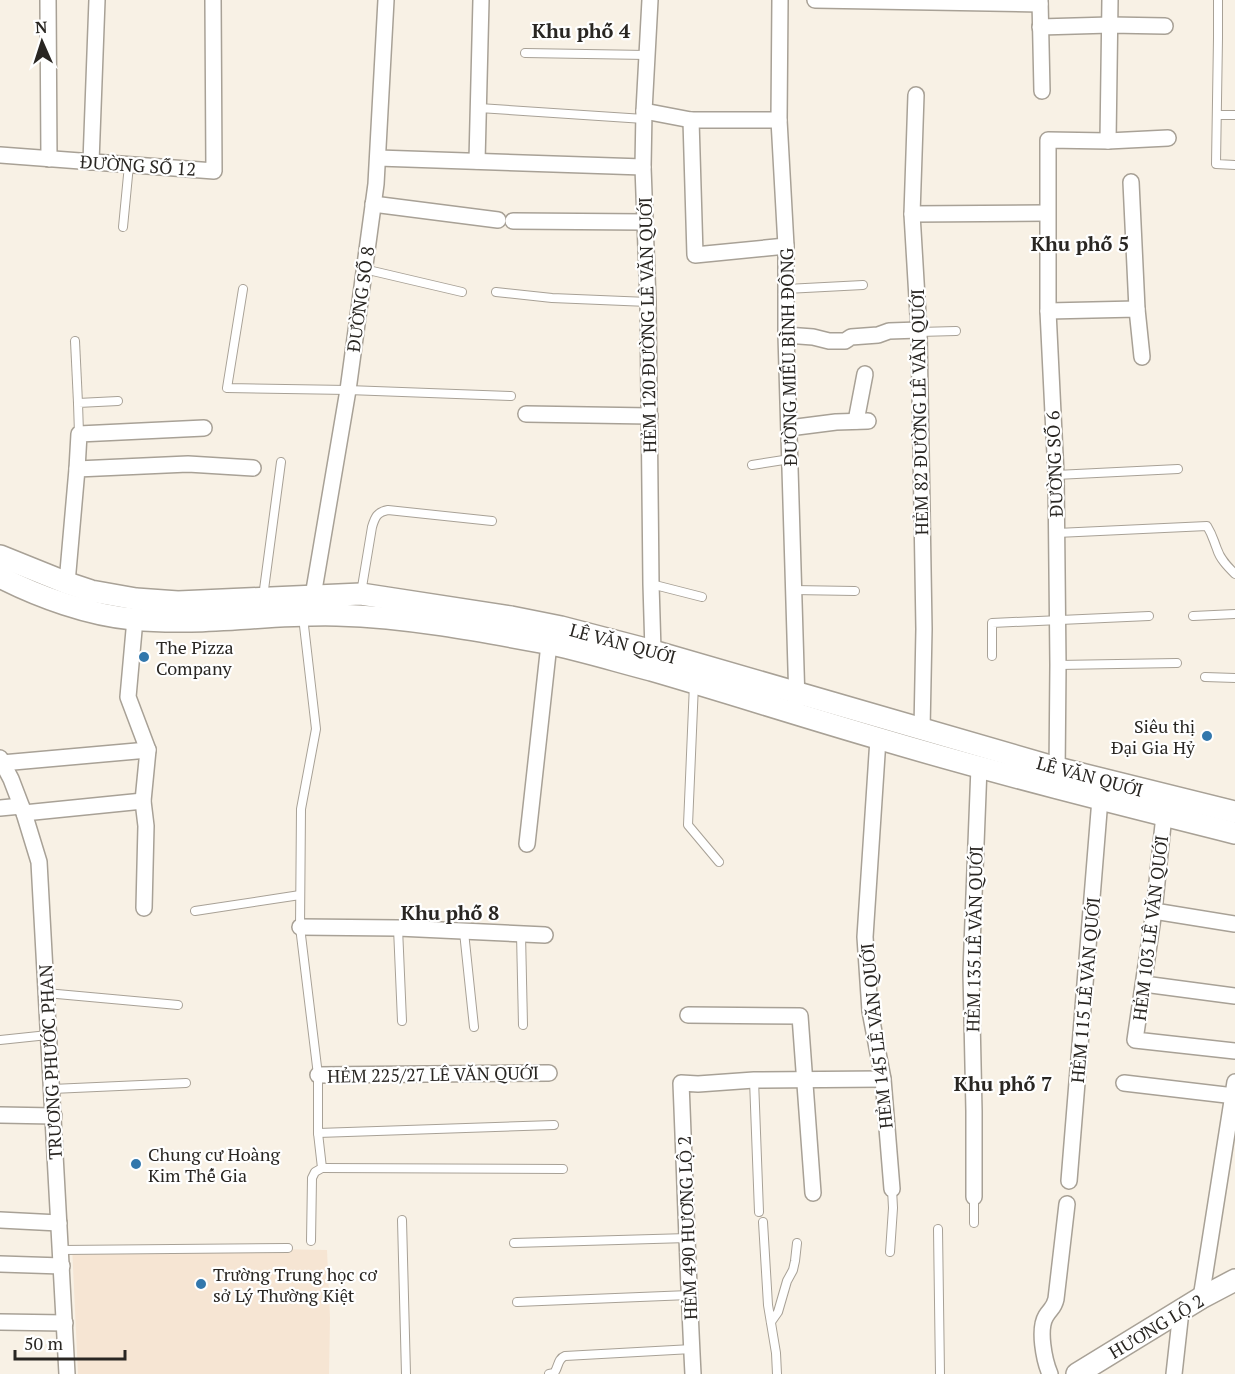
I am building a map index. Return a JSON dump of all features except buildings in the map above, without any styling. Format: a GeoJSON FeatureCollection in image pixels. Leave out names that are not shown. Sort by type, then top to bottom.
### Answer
{"type":"FeatureCollection","features":[{"type":"Feature","properties":{"kind":"main road","name":"LÊ VĂN QUỚI"},"geometry":{"type":"LineString","coordinates":[[0,556],[67,583],[115,596],[178,602],[361,594],[551,625],[653,651],[922,729],[1057,777],[1100,799],[1235,833]]}},
{"type":"Feature","properties":{"kind":"main road","name":"LÊ VĂN QUỚI"},"geometry":{"type":"LineString","coordinates":[[2,581],[93,612],[135,619],[206,621],[303,615],[370,616],[409,620],[549,644],[694,683],[979,767],[1057,777],[1235,812]]}},
{"type":"Feature","properties":{"kind":"main road","name":"HƯƠNG LỘ 2"},"geometry":{"type":"LineString","coordinates":[[1077,1374],[1235,1280]]}},
{"type":"Feature","properties":{"kind":"street"},"geometry":{"type":"LineString","coordinates":[[48,0],[49,159]]}},
{"type":"Feature","properties":{"kind":"street"},"geometry":{"type":"LineString","coordinates":[[91,162],[97,0]]}},
{"type":"Feature","properties":{"kind":"street","name":"ĐƯỜNG SỐ 12"},"geometry":{"type":"LineString","coordinates":[[0,155],[214,171],[213,0]]}},
{"type":"Feature","properties":{"kind":"street","name":"ĐƯỜNG SỐ 8"},"geometry":{"type":"LineString","coordinates":[[313,596],[348,390],[373,204],[378,158],[386,0]]}},
{"type":"Feature","properties":{"kind":"street"},"geometry":{"type":"LineString","coordinates":[[477,161],[481,0]]}},
{"type":"Feature","properties":{"kind":"street","name":"HẺM 120 ĐƯỜNG LÊ VĂN QUỚI"},"geometry":{"type":"LineString","coordinates":[[650,0],[644,115],[644,167],[653,651]]}},
{"type":"Feature","properties":{"kind":"street","name":"ĐƯỜNG MIẾU BÌNH ĐÔNG"},"geometry":{"type":"LineString","coordinates":[[780,0],[779,120],[786,246],[786,335],[797,714]]}},
{"type":"Feature","properties":{"kind":"street"},"geometry":{"type":"LineString","coordinates":[[815,0],[1040,2],[1042,91]]}},
{"type":"Feature","properties":{"kind":"street"},"geometry":{"type":"LineString","coordinates":[[1110,0],[1108,141],[1168,138]]}},
{"type":"Feature","properties":{"kind":"street"},"geometry":{"type":"LineString","coordinates":[[1040,27],[1165,26]]}},
{"type":"Feature","properties":{"kind":"street","name":"HẺM 82 ĐƯỜNG LÊ VĂN QUỚI"},"geometry":{"type":"LineString","coordinates":[[916,95],[912,214],[919,331],[924,629],[922,729]]}},
{"type":"Feature","properties":{"kind":"street"},"geometry":{"type":"LineString","coordinates":[[644,115],[691,120],[779,120]]}},
{"type":"Feature","properties":{"kind":"street"},"geometry":{"type":"LineString","coordinates":[[691,120],[695,255],[786,246]]}},
{"type":"Feature","properties":{"kind":"street","name":"ĐƯỜNG SỐ 6"},"geometry":{"type":"LineString","coordinates":[[1057,777],[1056,475],[1048,311],[1048,140],[1108,141]]}},
{"type":"Feature","properties":{"kind":"street"},"geometry":{"type":"LineString","coordinates":[[378,158],[644,167]]}},
{"type":"Feature","properties":{"kind":"street"},"geometry":{"type":"LineString","coordinates":[[1131,182],[1137,309],[1142,357]]}},
{"type":"Feature","properties":{"kind":"street"},"geometry":{"type":"LineString","coordinates":[[373,204],[506,220],[645,222]]}},
{"type":"Feature","properties":{"kind":"street"},"geometry":{"type":"LineString","coordinates":[[912,214],[1047,213]]}},
{"type":"Feature","properties":{"kind":"street"},"geometry":{"type":"LineString","coordinates":[[1048,311],[1137,309]]}},
{"type":"Feature","properties":{"kind":"street"},"geometry":{"type":"LineString","coordinates":[[786,335],[845,341],[850,337],[878,335],[889,331],[919,331]]}},
{"type":"Feature","properties":{"kind":"street"},"geometry":{"type":"LineString","coordinates":[[789,428],[862,421],[865,374]]}},
{"type":"Feature","properties":{"kind":"street"},"geometry":{"type":"LineString","coordinates":[[526,414],[650,416]]}},
{"type":"Feature","properties":{"kind":"street"},"geometry":{"type":"LineString","coordinates":[[67,583],[79,434],[204,428]]}},
{"type":"Feature","properties":{"kind":"street"},"geometry":{"type":"LineString","coordinates":[[77,469],[188,464],[253,468]]}},
{"type":"Feature","properties":{"kind":"street"},"geometry":{"type":"LineString","coordinates":[[135,619],[128,697],[148,750],[143,801],[146,826],[144,908]]}},
{"type":"Feature","properties":{"kind":"street"},"geometry":{"type":"LineString","coordinates":[[527,844],[549,644]]}},
{"type":"Feature","properties":{"kind":"street","name":"HẺM 145 LÊ VĂN QUỚI"},"geometry":{"type":"LineString","coordinates":[[878,739],[865,937],[870,1011],[883,1078],[892,1189]]}},
{"type":"Feature","properties":{"kind":"street"},"geometry":{"type":"LineString","coordinates":[[1,760],[148,750]]}},
{"type":"Feature","properties":{"kind":"street","name":"TRƯƠNG PHƯỚC PHAN"},"geometry":{"type":"LineString","coordinates":[[1,760],[23,810],[39,862],[67,1374]]}},
{"type":"Feature","properties":{"kind":"street","name":"HẺM 135 LÊ VĂN QUỚI"},"geometry":{"type":"LineString","coordinates":[[974,1197],[971,972],[979,767]]}},
{"type":"Feature","properties":{"kind":"street","name":"HẺM 115 LÊ VĂN QUỚI"},"geometry":{"type":"LineString","coordinates":[[1069,1181],[1100,799]]}},
{"type":"Feature","properties":{"kind":"street"},"geometry":{"type":"LineString","coordinates":[[0,808],[23,810],[143,801]]}},
{"type":"Feature","properties":{"kind":"street","name":"HẺM 103 LÊ VĂN QUỚI"},"geometry":{"type":"LineString","coordinates":[[1164,815],[1154,911],[1135,1040],[1235,1051]]}},
{"type":"Feature","properties":{"kind":"street"},"geometry":{"type":"LineString","coordinates":[[1154,911],[1235,924]]}},
{"type":"Feature","properties":{"kind":"street"},"geometry":{"type":"LineString","coordinates":[[300,927],[398,928],[545,936]]}},
{"type":"Feature","properties":{"kind":"street"},"geometry":{"type":"LineString","coordinates":[[1144,984],[1235,996]]}},
{"type":"Feature","properties":{"kind":"street"},"geometry":{"type":"LineString","coordinates":[[688,1015],[800,1016],[813,1193]]}},
{"type":"Feature","properties":{"kind":"street","name":"HẺM 225/27 LÊ VĂN QUỚI"},"geometry":{"type":"LineString","coordinates":[[318,1075],[549,1073]]}},
{"type":"Feature","properties":{"kind":"street"},"geometry":{"type":"LineString","coordinates":[[754,1080],[883,1078]]}},
{"type":"Feature","properties":{"kind":"street","name":"HẺM 490 HƯƠNG LỘ 2"},"geometry":{"type":"LineString","coordinates":[[693,1374],[681,1083],[754,1080]]}},
{"type":"Feature","properties":{"kind":"street"},"geometry":{"type":"LineString","coordinates":[[1124,1083],[1234,1092],[1231,1132],[1202,1298]]}},
{"type":"Feature","properties":{"kind":"street"},"geometry":{"type":"LineString","coordinates":[[0,1115],[54,1116]]}},
{"type":"Feature","properties":{"kind":"street"},"geometry":{"type":"LineString","coordinates":[[1050,1374],[1045,1361],[1043,1332],[1045,1317],[1054,1306],[1056,1299],[1067,1204]]}},
{"type":"Feature","properties":{"kind":"street"},"geometry":{"type":"LineString","coordinates":[[0,1220],[59,1223]]}},
{"type":"Feature","properties":{"kind":"street"},"geometry":{"type":"LineString","coordinates":[[0,1264],[62,1266]]}},
{"type":"Feature","properties":{"kind":"street"},"geometry":{"type":"LineString","coordinates":[[1174,1374],[1181,1311]]}},
{"type":"Feature","properties":{"kind":"street"},"geometry":{"type":"LineString","coordinates":[[0,1322],[65,1323]]}},
{"type":"Feature","properties":{"kind":"lane"},"geometry":{"type":"LineString","coordinates":[[1218,0],[1216,164],[1235,165]]}},
{"type":"Feature","properties":{"kind":"lane"},"geometry":{"type":"LineString","coordinates":[[525,52],[647,55]]}},
{"type":"Feature","properties":{"kind":"lane"},"geometry":{"type":"LineString","coordinates":[[479,108],[644,115]]}},
{"type":"Feature","properties":{"kind":"lane"},"geometry":{"type":"LineString","coordinates":[[1217,115],[1235,115]]}},
{"type":"Feature","properties":{"kind":"lane"},"geometry":{"type":"LineString","coordinates":[[123,227],[129,165]]}},
{"type":"Feature","properties":{"kind":"lane"},"geometry":{"type":"LineString","coordinates":[[364,269],[462,291]]}},
{"type":"Feature","properties":{"kind":"lane"},"geometry":{"type":"LineString","coordinates":[[786,289],[863,285]]}},
{"type":"Feature","properties":{"kind":"lane"},"geometry":{"type":"LineString","coordinates":[[243,289],[227,388],[511,396]]}},
{"type":"Feature","properties":{"kind":"lane"},"geometry":{"type":"LineString","coordinates":[[496,292],[552,298],[648,302]]}},
{"type":"Feature","properties":{"kind":"lane"},"geometry":{"type":"LineString","coordinates":[[919,331],[956,331]]}},
{"type":"Feature","properties":{"kind":"lane"},"geometry":{"type":"LineString","coordinates":[[75,341],[79,434]]}},
{"type":"Feature","properties":{"kind":"lane"},"geometry":{"type":"LineString","coordinates":[[78,403],[118,401]]}},
{"type":"Feature","properties":{"kind":"lane"},"geometry":{"type":"LineString","coordinates":[[752,465],[790,459]]}},
{"type":"Feature","properties":{"kind":"lane"},"geometry":{"type":"LineString","coordinates":[[263,598],[281,462]]}},
{"type":"Feature","properties":{"kind":"lane"},"geometry":{"type":"LineString","coordinates":[[1056,475],[1178,470]]}},
{"type":"Feature","properties":{"kind":"lane"},"geometry":{"type":"LineString","coordinates":[[361,594],[372,527],[377,514],[382,511],[492,521]]}},
{"type":"Feature","properties":{"kind":"lane"},"geometry":{"type":"LineString","coordinates":[[1056,533],[1207,526],[1223,561],[1235,574]]}},
{"type":"Feature","properties":{"kind":"lane"},"geometry":{"type":"LineString","coordinates":[[651,584],[702,597]]}},
{"type":"Feature","properties":{"kind":"lane"},"geometry":{"type":"LineString","coordinates":[[793,590],[855,591]]}},
{"type":"Feature","properties":{"kind":"lane"},"geometry":{"type":"LineString","coordinates":[[1193,616],[1235,614]]}},
{"type":"Feature","properties":{"kind":"lane"},"geometry":{"type":"LineString","coordinates":[[303,615],[316,729],[301,809],[300,895],[300,927],[318,1075],[318,1170],[312,1178],[311,1241]]}},
{"type":"Feature","properties":{"kind":"lane"},"geometry":{"type":"LineString","coordinates":[[992,656],[992,623],[1149,616]]}},
{"type":"Feature","properties":{"kind":"lane"},"geometry":{"type":"LineString","coordinates":[[1058,665],[1177,663]]}},
{"type":"Feature","properties":{"kind":"lane"},"geometry":{"type":"LineString","coordinates":[[1205,677],[1235,678]]}},
{"type":"Feature","properties":{"kind":"lane"},"geometry":{"type":"LineString","coordinates":[[694,683],[688,825],[719,862]]}},
{"type":"Feature","properties":{"kind":"lane"},"geometry":{"type":"LineString","coordinates":[[195,911],[300,895]]}},
{"type":"Feature","properties":{"kind":"lane"},"geometry":{"type":"LineString","coordinates":[[398,928],[402,1021]]}},
{"type":"Feature","properties":{"kind":"lane"},"geometry":{"type":"LineString","coordinates":[[464,932],[474,1027]]}},
{"type":"Feature","properties":{"kind":"lane"},"geometry":{"type":"LineString","coordinates":[[521,934],[524,1025]]}},
{"type":"Feature","properties":{"kind":"lane"},"geometry":{"type":"LineString","coordinates":[[46,993],[178,1005]]}},
{"type":"Feature","properties":{"kind":"lane"},"geometry":{"type":"LineString","coordinates":[[0,1040],[48,1035]]}},
{"type":"Feature","properties":{"kind":"lane"},"geometry":{"type":"LineString","coordinates":[[754,1080],[759,1212]]}},
{"type":"Feature","properties":{"kind":"lane"},"geometry":{"type":"LineString","coordinates":[[52,1089],[186,1083]]}},
{"type":"Feature","properties":{"kind":"lane"},"geometry":{"type":"LineString","coordinates":[[318,1133],[554,1125]]}},
{"type":"Feature","properties":{"kind":"lane"},"geometry":{"type":"LineString","coordinates":[[318,1170],[564,1169]]}},
{"type":"Feature","properties":{"kind":"lane"},"geometry":{"type":"LineString","coordinates":[[890,1252],[892,1189]]}},
{"type":"Feature","properties":{"kind":"lane"},"geometry":{"type":"LineString","coordinates":[[974,1197],[974,1223]]}},
{"type":"Feature","properties":{"kind":"lane"},"geometry":{"type":"LineString","coordinates":[[402,1220],[406,1374]]}},
{"type":"Feature","properties":{"kind":"lane"},"geometry":{"type":"LineString","coordinates":[[764,1222],[768,1305],[777,1374]]}},
{"type":"Feature","properties":{"kind":"lane"},"geometry":{"type":"LineString","coordinates":[[938,1229],[940,1374]]}},
{"type":"Feature","properties":{"kind":"lane"},"geometry":{"type":"LineString","coordinates":[[514,1243],[688,1238]]}},
{"type":"Feature","properties":{"kind":"lane"},"geometry":{"type":"LineString","coordinates":[[771,1322],[778,1312],[787,1281],[793,1270],[796,1243]]}},
{"type":"Feature","properties":{"kind":"lane"},"geometry":{"type":"LineString","coordinates":[[61,1250],[288,1248]]}},
{"type":"Feature","properties":{"kind":"lane"},"geometry":{"type":"LineString","coordinates":[[517,1302],[689,1295]]}},
{"type":"Feature","properties":{"kind":"lane"},"geometry":{"type":"LineString","coordinates":[[549,1374],[557,1370],[560,1360],[565,1356],[692,1349]]}},
{"type":"Feature","properties":{"kind":"shaded area","name":"Trường Trung học cơ sở Lý Thường Kiệt"},"geometry":{"type":"Polygon","coordinates":[[[72,1246],[327,1250],[330,1318],[329,1374],[78,1374],[72,1246]]]}},
{"type":"Feature","properties":{"kind":"place","name":"The Pizza Company"},"geometry":{"type":"Point","coordinates":[144,657]}},
{"type":"Feature","properties":{"kind":"place","name":"Siêu thị Đại Gia Hỷ"},"geometry":{"type":"Point","coordinates":[1207,736]}},
{"type":"Feature","properties":{"kind":"place","name":"Chung cư Hoàng Kim Thế Gia"},"geometry":{"type":"Point","coordinates":[136,1164]}},
{"type":"Feature","properties":{"kind":"place","name":"Trường Trung học cơ sở Lý Thường Kiệt"},"geometry":{"type":"Point","coordinates":[201,1284]}},
{"type":"Feature","properties":{"kind":"district","name":"Khu phố 4"},"geometry":{"type":"Point","coordinates":[581,30]}},
{"type":"Feature","properties":{"kind":"district","name":"Khu phố 5"},"geometry":{"type":"Point","coordinates":[1080,243]}},
{"type":"Feature","properties":{"kind":"district","name":"Khu phố 8"},"geometry":{"type":"Point","coordinates":[450,912]}},
{"type":"Feature","properties":{"kind":"district","name":"Khu phố 7"},"geometry":{"type":"Point","coordinates":[1003,1083]}}]}
